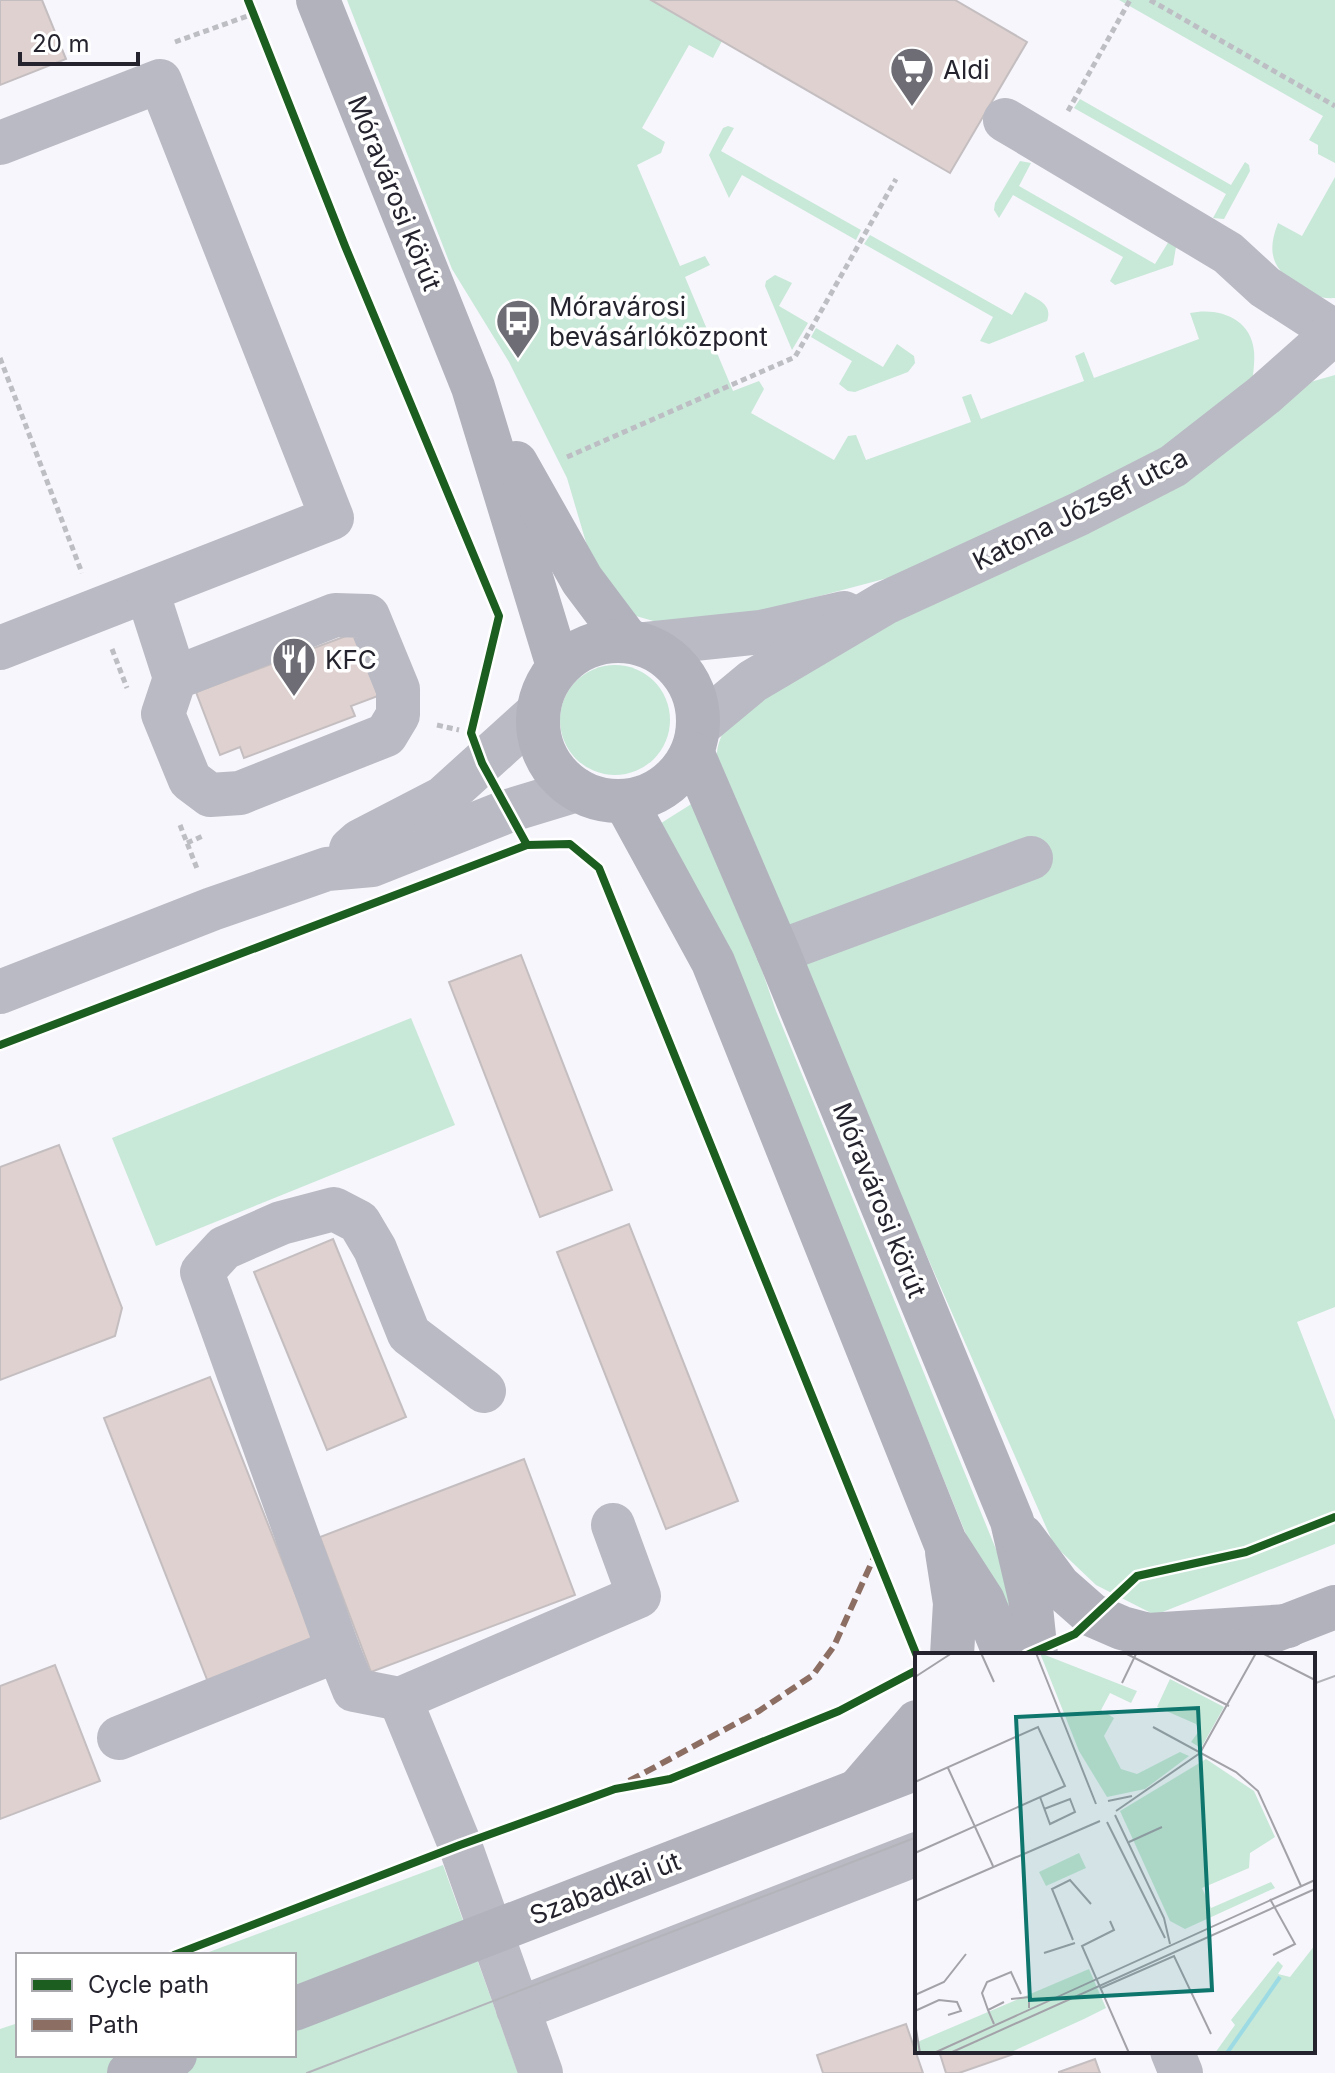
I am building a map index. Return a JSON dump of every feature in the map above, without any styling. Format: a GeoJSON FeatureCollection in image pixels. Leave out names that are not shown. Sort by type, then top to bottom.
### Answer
{"type":"FeatureCollection","features":[{"type":"Feature","properties":{"kind":"main road","name":"Móravárosi körút"},"geometry":{"type":"LineString","coordinates":[[318,0],[473,387],[558,666]]}},
{"type":"Feature","properties":{"kind":"main road","name":"Móravárosi körút"},"geometry":{"type":"LineString","coordinates":[[473,387],[582,580],[636,642]]}},
{"type":"Feature","properties":{"kind":"main road"},"geometry":{"type":"LineString","coordinates":[[601,641],[636,642],[675,663],[694,691],[696,740],[676,778],[653,794],[625,801],[600,800],[577,790],[554,770],[540,743],[537,713],[544,688],[558,666],[578,650],[601,641]]}},
{"type":"Feature","properties":{"kind":"main road","name":"Móravárosi körút"},"geometry":{"type":"LineString","coordinates":[[696,740],[778,952],[1012,1521],[1030,1598],[1036,1653]]}},
{"type":"Feature","properties":{"kind":"main road"},"geometry":{"type":"LineString","coordinates":[[625,801],[713,962],[945,1542],[983,1601],[1004,1653]]}},
{"type":"Feature","properties":{"kind":"main road"},"geometry":{"type":"LineString","coordinates":[[1012,1521],[1059,1586],[1092,1615],[1105,1622],[1148,1635],[1288,1626]]}},
{"type":"Feature","properties":{"kind":"main road"},"geometry":{"type":"LineString","coordinates":[[945,1542],[955,1603],[952,1653]]}},
{"type":"Feature","properties":{"kind":"main road"},"geometry":{"type":"LineString","coordinates":[[1214,1653],[1335,1607]]}},
{"type":"Feature","properties":{"kind":"main road"},"geometry":{"type":"LineString","coordinates":[[858,1791],[915,1724]]}},
{"type":"Feature","properties":{"kind":"main road","name":"Szabadkai út"},"geometry":{"type":"LineString","coordinates":[[296,2008],[915,1769]]}},
{"type":"Feature","properties":{"kind":"main road"},"geometry":{"type":"LineString","coordinates":[[129,2073],[170,2057]]}},
{"type":"Feature","properties":{"kind":"street"},"geometry":{"type":"LineString","coordinates":[[0,143],[160,81],[332,518],[0,648]]}},
{"type":"Feature","properties":{"kind":"street"},"geometry":{"type":"LineString","coordinates":[[1005,120],[1228,253],[1265,287],[1335,332]]}},
{"type":"Feature","properties":{"kind":"street","name":"Katona József utca"},"geometry":{"type":"LineString","coordinates":[[696,740],[753,681],[885,603],[1079,514],[1173,466],[1264,395],[1335,332]]}},
{"type":"Feature","properties":{"kind":"street"},"geometry":{"type":"LineString","coordinates":[[147,591],[175,678],[163,714],[190,780],[210,795],[240,793],[386,735],[398,715],[398,689],[368,616],[335,615],[175,678]]}},
{"type":"Feature","properties":{"kind":"street","name":"Katona József utca"},"geometry":{"type":"LineString","coordinates":[[636,642],[761,632],[885,603]]}},
{"type":"Feature","properties":{"kind":"street"},"geometry":{"type":"LineString","coordinates":[[327,869],[360,841],[443,798],[537,713]]}},
{"type":"Feature","properties":{"kind":"street"},"geometry":{"type":"LineString","coordinates":[[0,992],[212,909],[327,869],[372,865],[508,811],[577,790]]}},
{"type":"Feature","properties":{"kind":"street"},"geometry":{"type":"LineString","coordinates":[[778,952],[1031,858]]}},
{"type":"Feature","properties":{"kind":"street"},"geometry":{"type":"LineString","coordinates":[[484,1391],[409,1334],[375,1249],[359,1222],[334,1209],[281,1223],[224,1248],[202,1272],[354,1690],[400,1699],[639,1596],[613,1525]]}},
{"type":"Feature","properties":{"kind":"street"},"geometry":{"type":"LineString","coordinates":[[119,1738],[338,1650]]}},
{"type":"Feature","properties":{"kind":"street"},"geometry":{"type":"LineString","coordinates":[[400,1699],[460,1845],[541,2073]]}},
{"type":"Feature","properties":{"kind":"street"},"geometry":{"type":"LineString","coordinates":[[518,2009],[915,1855]]}},
{"type":"Feature","properties":{"kind":"street"},"geometry":{"type":"LineString","coordinates":[[1173,2053],[1181,2073]]}},
{"type":"Feature","properties":{"kind":"path"},"geometry":{"type":"LineString","coordinates":[[248,0],[259,28]]}},
{"type":"Feature","properties":{"kind":"path"},"geometry":{"type":"LineString","coordinates":[[1065,115],[1130,0]]}},
{"type":"Feature","properties":{"kind":"path"},"geometry":{"type":"LineString","coordinates":[[1150,0],[1335,106]]}},
{"type":"Feature","properties":{"kind":"path"},"geometry":{"type":"LineString","coordinates":[[567,457],[795,357],[896,179]]}},
{"type":"Feature","properties":{"kind":"path"},"geometry":{"type":"LineString","coordinates":[[0,358],[131,697]]}},
{"type":"Feature","properties":{"kind":"path"},"geometry":{"type":"LineString","coordinates":[[175,814],[212,909]]}},
{"type":"Feature","properties":{"kind":"green space"},"geometry":{"type":"Polygon","coordinates":[[[347,0],[651,0],[722,41],[713,58],[689,45],[642,128],[665,142],[661,153],[637,165],[680,266],[705,256],[710,265],[685,277],[733,391],[759,381],[764,389],[751,413],[834,460],[848,436],[856,435],[866,460],[971,422],[962,397],[971,394],[981,419],[1084,381],[1075,356],[1084,352],[1094,378],[1199,339],[1190,313],[1222,314],[1247,330],[1254,351],[1252,384],[1179,439],[1095,490],[918,570],[688,631],[636,616],[593,566],[567,478],[509,362],[452,269],[347,0]]]}},
{"type":"Feature","properties":{"kind":"green space"},"geometry":{"type":"Polygon","coordinates":[[[1119,0],[1335,0],[1335,163],[1318,154],[1318,145],[1309,140],[1323,116],[1119,0]]]}},
{"type":"Feature","properties":{"kind":"green space"},"geometry":{"type":"Polygon","coordinates":[[[1080,99],[1231,185],[1245,162],[1249,165],[1250,171],[1224,219],[1213,218],[1226,194],[1074,108],[1080,99]]]}},
{"type":"Feature","properties":{"kind":"green space"},"geometry":{"type":"Polygon","coordinates":[[[723,128],[734,128],[721,151],[861,230],[856,240],[742,175],[729,198],[709,155],[723,128]]]}},
{"type":"Feature","properties":{"kind":"green space"},"geometry":{"type":"Polygon","coordinates":[[[1020,161],[1031,163],[1019,186],[1155,264],[1169,241],[1176,247],[1173,265],[1115,285],[1110,281],[1123,257],[1013,195],[999,218],[994,210],[995,203],[1020,161]]]}},
{"type":"Feature","properties":{"kind":"green space"},"geometry":{"type":"Polygon","coordinates":[[[1335,177],[1335,298],[1330,298],[1308,292],[1283,274],[1274,260],[1273,244],[1278,223],[1302,236],[1335,177]]]}},
{"type":"Feature","properties":{"kind":"green space"},"geometry":{"type":"Polygon","coordinates":[[[870,235],[1012,315],[1025,292],[1046,306],[1047,321],[989,344],[980,341],[993,317],[864,244],[870,235]]]}},
{"type":"Feature","properties":{"kind":"green space"},"geometry":{"type":"Polygon","coordinates":[[[775,275],[792,283],[779,306],[808,323],[792,350],[765,286],[766,281],[775,275]]]}},
{"type":"Feature","properties":{"kind":"green space"},"geometry":{"type":"Polygon","coordinates":[[[816,328],[883,367],[897,344],[914,356],[915,363],[908,372],[855,392],[848,391],[839,384],[852,361],[811,337],[816,328]]]}},
{"type":"Feature","properties":{"kind":"green space"},"geometry":{"type":"Polygon","coordinates":[[[1335,375],[1335,1307],[1297,1322],[1335,1420],[1335,1544],[1155,1615],[1096,1585],[1054,1545],[723,792],[717,751],[734,713],[1307,383],[1335,375]]]}},
{"type":"Feature","properties":{"kind":"green space"},"geometry":{"type":"Polygon","coordinates":[[[615,665],[636,670],[654,681],[665,699],[670,720],[665,741],[654,759],[636,770],[615,775],[594,770],[576,759],[565,741],[560,720],[565,699],[576,681],[594,670],[615,665]]]}},
{"type":"Feature","properties":{"kind":"green space"},"geometry":{"type":"Polygon","coordinates":[[[693,803],[746,924],[776,1011],[1011,1586],[1013,1650],[751,1005],[658,825],[693,803]]]}},
{"type":"Feature","properties":{"kind":"green space"},"geometry":{"type":"Polygon","coordinates":[[[411,1018],[455,1125],[156,1246],[112,1138],[411,1018]]]}},
{"type":"Feature","properties":{"kind":"green space"},"geometry":{"type":"Polygon","coordinates":[[[443,1865],[518,2073],[0,2073],[0,2029],[16,2024],[16,2057],[296,2057],[296,1953],[206,1953],[443,1865]]]}},
{"type":"Feature","properties":{"kind":"building"},"geometry":{"type":"Polygon","coordinates":[[[0,0],[42,0],[66,59],[0,85],[0,0]]]}},
{"type":"Feature","properties":{"kind":"building","name":"Aldi"},"geometry":{"type":"Polygon","coordinates":[[[651,0],[955,0],[1027,42],[950,173],[651,0]]]}},
{"type":"Feature","properties":{"kind":"building"},"geometry":{"type":"Polygon","coordinates":[[[354,633],[378,696],[351,706],[355,716],[244,758],[240,747],[220,755],[196,692],[354,633]]]}},
{"type":"Feature","properties":{"kind":"building"},"geometry":{"type":"Polygon","coordinates":[[[521,955],[612,1190],[540,1217],[449,982],[521,955]]]}},
{"type":"Feature","properties":{"kind":"building"},"geometry":{"type":"Polygon","coordinates":[[[59,1145],[122,1308],[115,1336],[0,1380],[0,1167],[59,1145]]]}},
{"type":"Feature","properties":{"kind":"building"},"geometry":{"type":"Polygon","coordinates":[[[629,1224],[738,1501],[666,1529],[557,1252],[629,1224]]]}},
{"type":"Feature","properties":{"kind":"building"},"geometry":{"type":"Polygon","coordinates":[[[333,1239],[406,1417],[327,1450],[254,1272],[333,1239]]]}},
{"type":"Feature","properties":{"kind":"building"},"geometry":{"type":"Polygon","coordinates":[[[210,1377],[314,1641],[208,1682],[104,1418],[210,1377]]]}},
{"type":"Feature","properties":{"kind":"building"},"geometry":{"type":"Polygon","coordinates":[[[524,1459],[575,1595],[371,1672],[320,1537],[524,1459]]]}},
{"type":"Feature","properties":{"kind":"building"},"geometry":{"type":"Polygon","coordinates":[[[55,1665],[100,1781],[0,1819],[0,1686],[55,1665]]]}},
{"type":"Feature","properties":{"kind":"building"},"geometry":{"type":"Polygon","coordinates":[[[906,2024],[923,2073],[823,2073],[817,2055],[906,2024]]]}},
{"type":"Feature","properties":{"kind":"building"},"geometry":{"type":"Polygon","coordinates":[[[940,2053],[1014,2054],[959,2073],[946,2073],[940,2053]]]}},
{"type":"Feature","properties":{"kind":"building"},"geometry":{"type":"Polygon","coordinates":[[[1095,2059],[1100,2073],[1059,2073],[1059,2072],[1095,2059]]]}},
{"type":"Feature","properties":{"kind":"tram line"},"geometry":{"type":"LineString","coordinates":[[1315,1683],[1335,1676]]}},
{"type":"Feature","properties":{"kind":"tram line"},"geometry":{"type":"LineString","coordinates":[[307,2073],[915,1838]]}},
{"type":"Feature","properties":{"kind":"marked path"},"geometry":{"type":"LineString","coordinates":[[629,1781],[759,1711],[813,1675],[834,1646],[876,1553]]}},
{"type":"Feature","properties":{"kind":"cycle path"},"geometry":{"type":"LineString","coordinates":[[248,0],[345,246],[499,616],[471,733],[482,763],[527,845],[570,844],[599,868],[916,1653]]}},
{"type":"Feature","properties":{"kind":"cycle path"},"geometry":{"type":"LineString","coordinates":[[0,1045],[527,845]]}},
{"type":"Feature","properties":{"kind":"cycle path"},"geometry":{"type":"LineString","coordinates":[[1032,1653],[1075,1634],[1137,1576],[1246,1552],[1335,1517]]}},
{"type":"Feature","properties":{"kind":"cycle path"},"geometry":{"type":"LineString","coordinates":[[179,1953],[615,1789],[670,1779],[839,1711],[915,1671]]}},
{"type":"Feature","properties":{"kind":"place","name":"Aldi"},"geometry":{"type":"Point","coordinates":[912,108]}},
{"type":"Feature","properties":{"kind":"place","name":"Móravárosi bevásárlóközpont"},"geometry":{"type":"Point","coordinates":[518,360]}},
{"type":"Feature","properties":{"kind":"place","name":"KFC"},"geometry":{"type":"Point","coordinates":[294,698]}}]}
